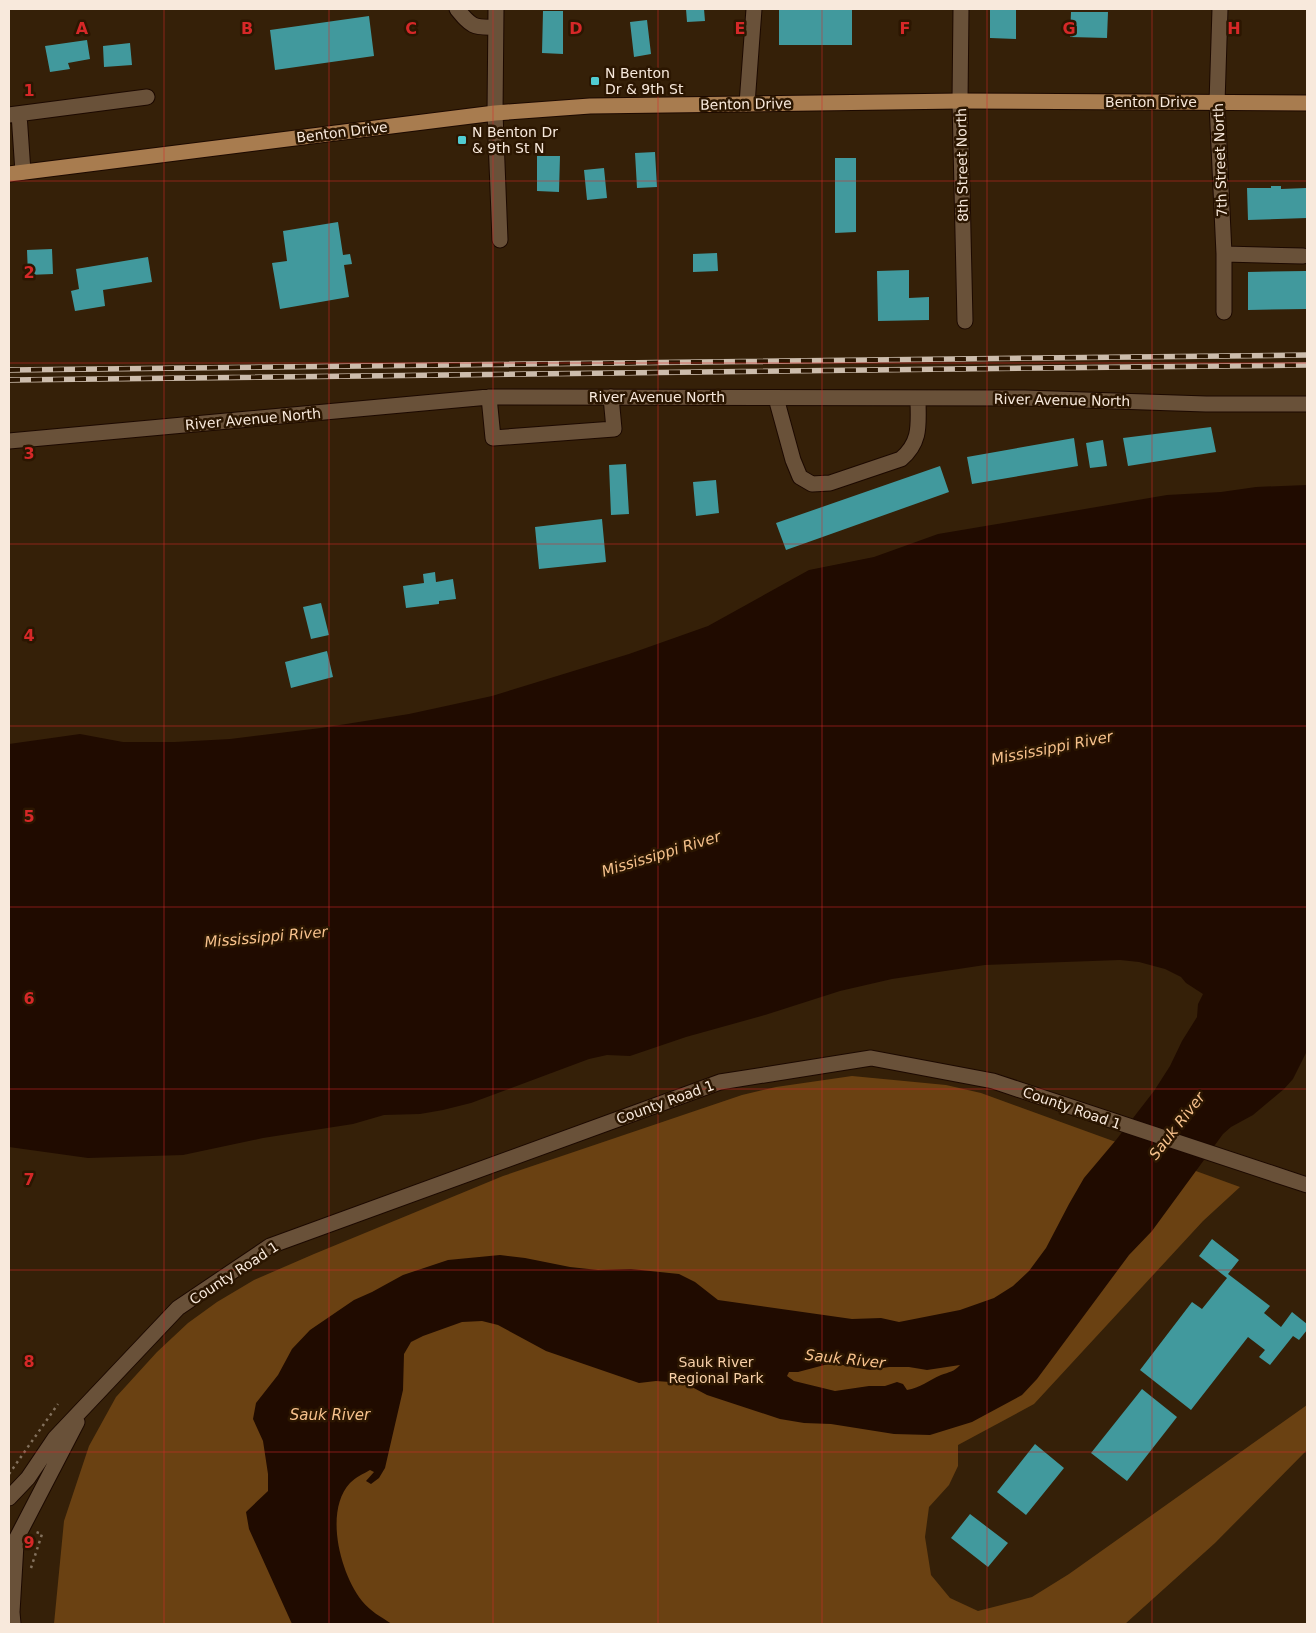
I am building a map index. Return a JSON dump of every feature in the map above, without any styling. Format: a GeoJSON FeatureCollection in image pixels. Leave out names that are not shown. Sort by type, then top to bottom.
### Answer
{"type":"FeatureCollection","features":[{"type":"Feature","properties":{"kind":"main road","name":"Benton Drive"},"geometry":{"type":"LineString","coordinates":[[16,173],[495,113],[590,106],[960,101],[1307,103]]}},
{"type":"Feature","properties":{"kind":"street"},"geometry":{"type":"LineString","coordinates":[[456,9],[467,21],[479,27],[496,27]]}},
{"type":"Feature","properties":{"kind":"street"},"geometry":{"type":"LineString","coordinates":[[496,9],[495,113],[500,240]]}},
{"type":"Feature","properties":{"kind":"street"},"geometry":{"type":"LineString","coordinates":[[747,104],[754,9]]}},
{"type":"Feature","properties":{"kind":"street","name":"8th Street North"},"geometry":{"type":"LineString","coordinates":[[961,9],[960,101],[965,321]]}},
{"type":"Feature","properties":{"kind":"street","name":"7th Street North"},"geometry":{"type":"LineString","coordinates":[[1220,9],[1217,103],[1224,254],[1224,312]]}},
{"type":"Feature","properties":{"kind":"street"},"geometry":{"type":"LineString","coordinates":[[16,173],[14,115],[147,97]]}},
{"type":"Feature","properties":{"kind":"street"},"geometry":{"type":"LineString","coordinates":[[1224,254],[1303,256]]}},
{"type":"Feature","properties":{"kind":"street"},"geometry":{"type":"LineString","coordinates":[[489,397],[493,438],[614,429],[611,397]]}},
{"type":"Feature","properties":{"kind":"street","name":"River Avenue North"},"geometry":{"type":"LineString","coordinates":[[9,441],[489,397],[1024,398],[1206,404],[1307,404]]}},
{"type":"Feature","properties":{"kind":"street"},"geometry":{"type":"LineString","coordinates":[[776,398],[793,460],[800,477],[812,484],[830,483],[901,459],[910,451],[918,432],[918,398]]}},
{"type":"Feature","properties":{"kind":"street","name":"County Road 1"},"geometry":{"type":"LineString","coordinates":[[9,1498],[28,1478],[55,1438],[178,1308],[270,1246],[720,1082],[871,1058],[993,1081],[1307,1185]]}},
{"type":"Feature","properties":{"kind":"street","name":"County Road 1"},"geometry":{"type":"LineString","coordinates":[[12,1547],[84,1407]]}},
{"type":"Feature","properties":{"kind":"street"},"geometry":{"type":"LineString","coordinates":[[12,1547],[13,1624]]}},
{"type":"Feature","properties":{"kind":"path"},"geometry":{"type":"LineString","coordinates":[[9,1474],[58,1404]]}},
{"type":"Feature","properties":{"kind":"path"},"geometry":{"type":"LineString","coordinates":[[31,1568],[42,1534]]}},
{"type":"Feature","properties":{"kind":"green space","name":"Sauk River Regional Park"},"geometry":{"type":"Polygon","coordinates":[[[852,1076],[946,1085],[981,1093],[1240,1187],[1203,1221],[1034,1404],[958,1445],[958,1466],[949,1485],[929,1507],[925,1537],[931,1575],[950,1598],[978,1611],[1032,1597],[1069,1574],[1307,1405],[1307,1450],[1215,1543],[1125,1624],[54,1624],[64,1521],[89,1446],[116,1397],[157,1352],[188,1323],[217,1302],[254,1280],[503,1176],[742,1095],[776,1087],[852,1076]]]}},
{"type":"Feature","properties":{"kind":"water"},"geometry":{"type":"Polygon","coordinates":[[[1307,485],[1307,1051],[1293,1079],[1253,1115],[1231,1127],[1223,1134],[1152,1231],[1129,1255],[1037,1379],[1022,1395],[972,1422],[930,1435],[894,1434],[831,1424],[804,1423],[780,1419],[707,1395],[690,1386],[656,1381],[639,1383],[546,1351],[498,1325],[482,1321],[462,1322],[411,1342],[404,1354],[403,1390],[385,1468],[379,1478],[371,1484],[366,1481],[374,1472],[370,1470],[350,1483],[342,1495],[338,1509],[338,1542],[347,1575],[362,1601],[376,1614],[392,1624],[292,1624],[249,1529],[246,1512],[268,1491],[268,1474],[263,1441],[253,1419],[256,1403],[278,1375],[292,1349],[310,1330],[354,1300],[403,1275],[448,1260],[500,1255],[598,1270],[631,1269],[679,1274],[695,1282],[718,1300],[852,1319],[881,1318],[899,1322],[960,1310],[994,1298],[1013,1286],[1029,1271],[1046,1248],[1084,1178],[1154,1091],[1197,1017],[1198,1004],[1203,994],[1186,983],[1181,977],[1165,969],[1139,962],[1120,960],[985,965],[892,979],[840,991],[765,1015],[686,1037],[630,1056],[607,1055],[589,1059],[471,1103],[443,1110],[420,1114],[384,1115],[353,1124],[263,1138],[183,1155],[88,1158],[9,1147],[9,744],[80,734],[123,742],[230,739],[321,728],[409,714],[492,696],[629,654],[708,626],[809,570],[874,557],[938,534],[1167,495],[1221,492],[1256,487],[1307,485]],[[832,1363],[798,1372],[789,1372],[787,1376],[794,1381],[835,1391],[869,1386],[885,1386],[897,1382],[903,1384],[907,1390],[916,1388],[956,1369],[960,1365],[927,1370],[909,1367],[889,1367],[870,1370],[832,1363]]]}},
{"type":"Feature","properties":{"kind":"building"},"geometry":{"type":"Polygon","coordinates":[[[686,9],[704,9],[705,21],[687,22],[686,9]]]}},
{"type":"Feature","properties":{"kind":"building"},"geometry":{"type":"Polygon","coordinates":[[[779,9],[852,9],[852,45],[779,45],[779,9]]]}},
{"type":"Feature","properties":{"kind":"building"},"geometry":{"type":"Polygon","coordinates":[[[990,9],[1016,10],[1016,39],[990,38],[990,9]]]}},
{"type":"Feature","properties":{"kind":"building"},"geometry":{"type":"Polygon","coordinates":[[[543,11],[563,11],[563,54],[542,53],[543,11]]]}},
{"type":"Feature","properties":{"kind":"building"},"geometry":{"type":"Polygon","coordinates":[[[1071,12],[1108,12],[1107,38],[1070,37],[1071,12]]]}},
{"type":"Feature","properties":{"kind":"building"},"geometry":{"type":"Polygon","coordinates":[[[369,16],[374,56],[275,70],[270,30],[369,16]]]}},
{"type":"Feature","properties":{"kind":"building"},"geometry":{"type":"Polygon","coordinates":[[[647,20],[651,54],[634,57],[630,22],[647,20]]]}},
{"type":"Feature","properties":{"kind":"building"},"geometry":{"type":"Polygon","coordinates":[[[87,40],[90,59],[68,63],[70,69],[50,72],[45,46],[87,40]]]}},
{"type":"Feature","properties":{"kind":"building"},"geometry":{"type":"Polygon","coordinates":[[[130,43],[132,65],[104,67],[103,46],[130,43]]]}},
{"type":"Feature","properties":{"kind":"building"},"geometry":{"type":"Polygon","coordinates":[[[655,152],[657,187],[637,188],[635,153],[655,152]]]}},
{"type":"Feature","properties":{"kind":"building"},"geometry":{"type":"Polygon","coordinates":[[[537,156],[560,156],[559,192],[537,191],[537,156]]]}},
{"type":"Feature","properties":{"kind":"building"},"geometry":{"type":"Polygon","coordinates":[[[835,158],[856,158],[856,232],[835,233],[835,158]]]}},
{"type":"Feature","properties":{"kind":"building"},"geometry":{"type":"Polygon","coordinates":[[[604,168],[607,198],[587,200],[584,170],[604,168]]]}},
{"type":"Feature","properties":{"kind":"building"},"geometry":{"type":"Polygon","coordinates":[[[1271,186],[1281,186],[1281,189],[1306,188],[1307,218],[1248,220],[1247,188],[1271,188],[1271,186]]]}},
{"type":"Feature","properties":{"kind":"building"},"geometry":{"type":"Polygon","coordinates":[[[338,222],[343,255],[350,254],[352,264],[344,265],[349,297],[280,309],[272,263],[287,261],[283,231],[338,222]]]}},
{"type":"Feature","properties":{"kind":"building"},"geometry":{"type":"Polygon","coordinates":[[[52,249],[53,274],[28,275],[27,250],[52,249]]]}},
{"type":"Feature","properties":{"kind":"building"},"geometry":{"type":"Polygon","coordinates":[[[717,253],[718,271],[693,272],[693,254],[717,253]]]}},
{"type":"Feature","properties":{"kind":"building"},"geometry":{"type":"Polygon","coordinates":[[[148,257],[152,282],[103,290],[105,306],[75,311],[71,291],[79,289],[76,269],[148,257]]]}},
{"type":"Feature","properties":{"kind":"building"},"geometry":{"type":"Polygon","coordinates":[[[909,270],[909,298],[929,297],[929,320],[878,321],[877,271],[909,270]]]}},
{"type":"Feature","properties":{"kind":"building"},"geometry":{"type":"Polygon","coordinates":[[[1306,271],[1306,309],[1248,310],[1248,272],[1306,271]]]}},
{"type":"Feature","properties":{"kind":"building"},"geometry":{"type":"Polygon","coordinates":[[[1211,427],[1216,452],[1128,466],[1123,438],[1211,427]]]}},
{"type":"Feature","properties":{"kind":"building"},"geometry":{"type":"Polygon","coordinates":[[[1074,438],[1078,466],[972,484],[967,457],[1074,438]]]}},
{"type":"Feature","properties":{"kind":"building"},"geometry":{"type":"Polygon","coordinates":[[[1103,440],[1107,466],[1090,468],[1086,443],[1103,440]]]}},
{"type":"Feature","properties":{"kind":"building"},"geometry":{"type":"Polygon","coordinates":[[[626,464],[629,514],[611,515],[609,465],[626,464]]]}},
{"type":"Feature","properties":{"kind":"building"},"geometry":{"type":"Polygon","coordinates":[[[940,466],[949,492],[786,550],[776,523],[940,466]]]}},
{"type":"Feature","properties":{"kind":"building"},"geometry":{"type":"Polygon","coordinates":[[[716,480],[719,513],[696,516],[693,482],[716,480]]]}},
{"type":"Feature","properties":{"kind":"building"},"geometry":{"type":"Polygon","coordinates":[[[602,519],[606,562],[539,569],[535,527],[602,519]]]}},
{"type":"Feature","properties":{"kind":"building"},"geometry":{"type":"Polygon","coordinates":[[[435,572],[436,582],[453,579],[456,599],[439,601],[439,604],[406,608],[403,586],[424,583],[423,574],[435,572]]]}},
{"type":"Feature","properties":{"kind":"building"},"geometry":{"type":"Polygon","coordinates":[[[321,603],[329,635],[311,639],[303,607],[321,603]]]}},
{"type":"Feature","properties":{"kind":"building"},"geometry":{"type":"Polygon","coordinates":[[[327,651],[333,677],[291,688],[285,662],[327,651]]]}},
{"type":"Feature","properties":{"kind":"building"},"geometry":{"type":"Polygon","coordinates":[[[1212,1239],[1239,1260],[1228,1274],[1270,1306],[1264,1313],[1281,1327],[1292,1312],[1307,1324],[1307,1330],[1299,1340],[1293,1336],[1270,1365],[1259,1357],[1265,1350],[1248,1337],[1191,1410],[1140,1370],[1192,1302],[1202,1309],[1227,1278],[1199,1256],[1212,1239]]]}},
{"type":"Feature","properties":{"kind":"building"},"geometry":{"type":"Polygon","coordinates":[[[1142,1389],[1177,1417],[1127,1481],[1091,1453],[1142,1389]]]}},
{"type":"Feature","properties":{"kind":"building"},"geometry":{"type":"Polygon","coordinates":[[[1035,1444],[1064,1468],[1026,1515],[997,1492],[1035,1444]]]}},
{"type":"Feature","properties":{"kind":"building"},"geometry":{"type":"Polygon","coordinates":[[[970,1514],[1008,1543],[988,1567],[951,1538],[970,1514]]]}},
{"type":"Feature","properties":{"kind":"railway"},"geometry":{"type":"LineString","coordinates":[[9,370],[1307,355]]}},
{"type":"Feature","properties":{"kind":"railway"},"geometry":{"type":"LineString","coordinates":[[9,380],[1307,365]]}},
{"type":"Feature","properties":{"kind":"place","name":"N Benton Dr & 9th St"},"geometry":{"type":"Point","coordinates":[595,81]}},
{"type":"Feature","properties":{"kind":"place","name":"N Benton Dr & 9th St N"},"geometry":{"type":"Point","coordinates":[462,140]}},
{"type":"Feature","properties":{"kind":"water label","name":"Mississippi River"},"geometry":{"type":"Point","coordinates":[1052,748]}},
{"type":"Feature","properties":{"kind":"water label","name":"Mississippi River"},"geometry":{"type":"Point","coordinates":[661,854]}},
{"type":"Feature","properties":{"kind":"water label","name":"Mississippi River"},"geometry":{"type":"Point","coordinates":[266,937]}},
{"type":"Feature","properties":{"kind":"water label","name":"Sauk River"},"geometry":{"type":"Point","coordinates":[1177,1126]}},
{"type":"Feature","properties":{"kind":"water label","name":"Sauk River"},"geometry":{"type":"Point","coordinates":[845,1359]}},
{"type":"Feature","properties":{"kind":"water label","name":"Sauk River"},"geometry":{"type":"Point","coordinates":[330,1415]}}]}
